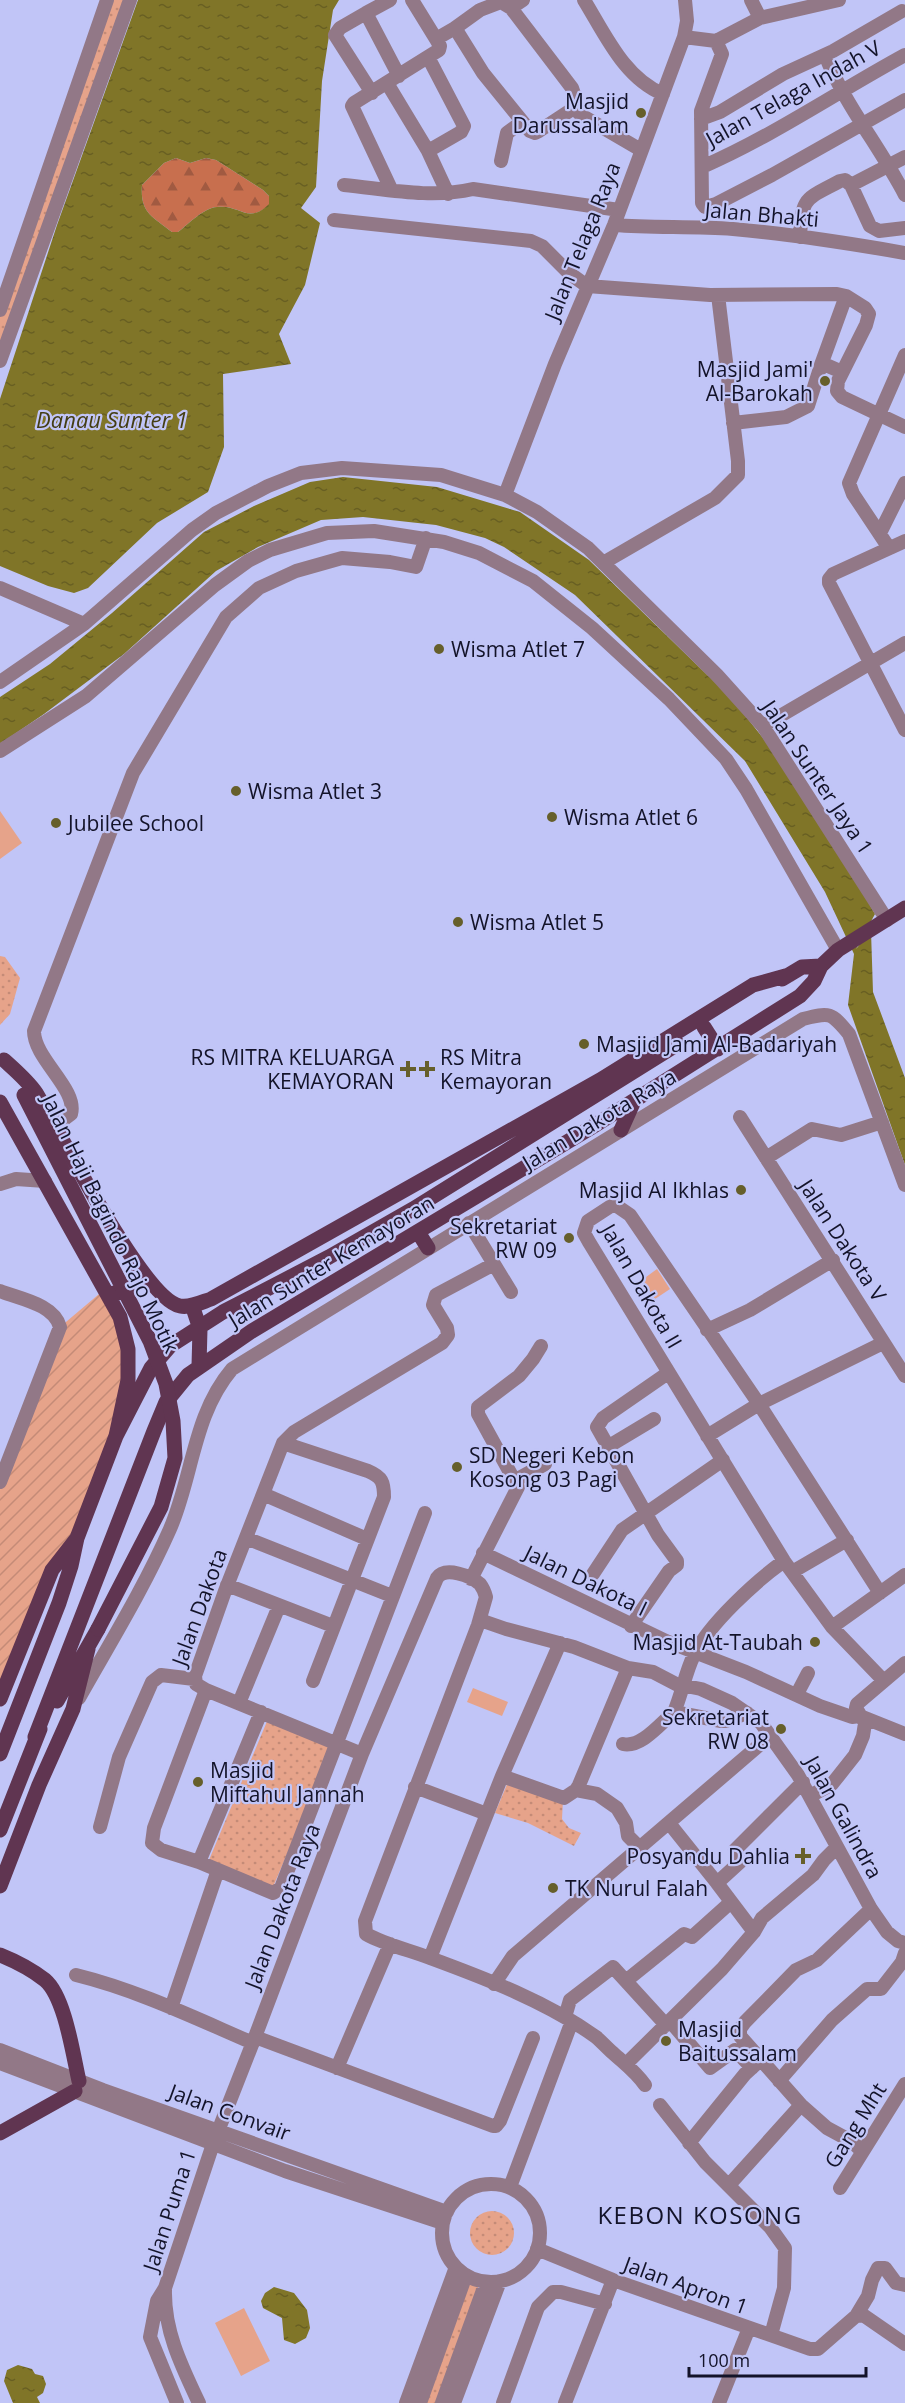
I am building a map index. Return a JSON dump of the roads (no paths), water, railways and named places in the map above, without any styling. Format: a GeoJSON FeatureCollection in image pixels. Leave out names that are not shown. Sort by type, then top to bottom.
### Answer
{"type":"FeatureCollection","features":[{"type":"Feature","properties":{"kind":"main road","name":"Jalan Sunter Kemayoran"},"geometry":{"type":"LineString","coordinates":[[35,1737],[166,1402],[188,1376],[252,1331],[634,1101],[800,996],[814,981],[821,966],[844,947],[905,908]]}},
{"type":"Feature","properties":{"kind":"main road","name":"Jalan Sunter Kemayoran"},"geometry":{"type":"LineString","coordinates":[[116,1436],[151,1368],[170,1346],[200,1329],[223,1312],[329,1257],[413,1209],[603,1085],[802,967],[821,966]]}},
{"type":"Feature","properties":{"kind":"main road"},"geometry":{"type":"LineString","coordinates":[[2,1056],[34,1090],[138,1267],[168,1300],[180,1306],[192,1305],[211,1299],[417,1182],[603,1085],[753,985],[789,975]]}},
{"type":"Feature","properties":{"kind":"main road"},"geometry":{"type":"LineString","coordinates":[[704,1027],[718,1049]]}},
{"type":"Feature","properties":{"kind":"main road","name":"Jalan Haji Bagindo Rajo Motik"},"geometry":{"type":"LineString","coordinates":[[0,1830],[35,1737],[88,1649],[161,1507],[175,1458],[174,1421],[166,1384],[150,1341],[2,1056]]}},
{"type":"Feature","properties":{"kind":"main road"},"geometry":{"type":"LineString","coordinates":[[621,1130],[634,1101]]}},
{"type":"Feature","properties":{"kind":"main road","name":"Jalan Haji Bagindo Rajo Motik"},"geometry":{"type":"LineString","coordinates":[[0,1102],[120,1317],[128,1349],[128,1380],[116,1436],[77,1539],[59,1603],[0,1754]]}},
{"type":"Feature","properties":{"kind":"main road"},"geometry":{"type":"LineString","coordinates":[[413,1209],[417,1182]]}},
{"type":"Feature","properties":{"kind":"main road"},"geometry":{"type":"LineString","coordinates":[[418,1232],[428,1248]]}},
{"type":"Feature","properties":{"kind":"main road"},"geometry":{"type":"LineString","coordinates":[[329,1257],[343,1278]]}},
{"type":"Feature","properties":{"kind":"main road"},"geometry":{"type":"LineString","coordinates":[[105,1289],[115,1293],[127,1291],[138,1278],[138,1267]]}},
{"type":"Feature","properties":{"kind":"main road"},"geometry":{"type":"LineString","coordinates":[[241,1281],[264,1290]]}},
{"type":"Feature","properties":{"kind":"main road"},"geometry":{"type":"LineString","coordinates":[[192,1305],[200,1329],[200,1366]]}},
{"type":"Feature","properties":{"kind":"main road","name":"Jalan Haji Bagindo Rajo Motik"},"geometry":{"type":"LineString","coordinates":[[0,1699],[52,1570],[77,1539]]}},
{"type":"Feature","properties":{"kind":"main road","name":"Jalan Haji Bagindo Rajo Motik"},"geometry":{"type":"LineString","coordinates":[[0,1886],[39,1785],[73,1709],[88,1649]]}},
{"type":"Feature","properties":{"kind":"main road"},"geometry":{"type":"LineString","coordinates":[[0,1955],[45,1980],[54,1990],[60,2003],[77,2086],[0,2133]]}},
{"type":"Feature","properties":{"kind":"street"},"geometry":{"type":"LineString","coordinates":[[0,310],[107,0]]}},
{"type":"Feature","properties":{"kind":"street"},"geometry":{"type":"LineString","coordinates":[[0,361],[130,0]]}},
{"type":"Feature","properties":{"kind":"street"},"geometry":{"type":"LineString","coordinates":[[372,93],[335,35],[340,28],[390,0]]}},
{"type":"Feature","properties":{"kind":"street"},"geometry":{"type":"LineString","coordinates":[[391,189],[352,108],[354,103],[440,48],[412,0]]}},
{"type":"Feature","properties":{"kind":"street"},"geometry":{"type":"LineString","coordinates":[[436,39],[480,10],[523,0]]}},
{"type":"Feature","properties":{"kind":"street"},"geometry":{"type":"LineString","coordinates":[[584,0],[628,68],[645,86],[663,94]]}},
{"type":"Feature","properties":{"kind":"street","name":"Jalan Telaga Raya"},"geometry":{"type":"LineString","coordinates":[[505,495],[587,286],[614,225],[684,37],[687,21],[685,0]]}},
{"type":"Feature","properties":{"kind":"street"},"geometry":{"type":"LineString","coordinates":[[751,0],[760,18]]}},
{"type":"Feature","properties":{"kind":"street"},"geometry":{"type":"LineString","coordinates":[[684,37],[716,41],[760,18],[839,0]]}},
{"type":"Feature","properties":{"kind":"street"},"geometry":{"type":"LineString","coordinates":[[501,161],[507,133],[535,133],[574,108],[577,103],[572,88],[504,4]]}},
{"type":"Feature","properties":{"kind":"street"},"geometry":{"type":"LineString","coordinates":[[701,119],[720,112],[783,74],[825,55],[901,9]]}},
{"type":"Feature","properties":{"kind":"street"},"geometry":{"type":"LineString","coordinates":[[366,13],[399,76]]}},
{"type":"Feature","properties":{"kind":"street"},"geometry":{"type":"LineString","coordinates":[[455,28],[483,73],[527,133]]}},
{"type":"Feature","properties":{"kind":"street"},"geometry":{"type":"LineString","coordinates":[[716,41],[722,54],[704,98],[701,119],[702,203],[709,207],[905,100]]}},
{"type":"Feature","properties":{"kind":"street"},"geometry":{"type":"LineString","coordinates":[[825,55],[842,91],[890,165],[905,195]]}},
{"type":"Feature","properties":{"kind":"street","name":"Jalan Telaga Indah V"},"geometry":{"type":"LineString","coordinates":[[702,167],[786,126],[905,56]]}},
{"type":"Feature","properties":{"kind":"street"},"geometry":{"type":"LineString","coordinates":[[428,57],[464,126],[461,132],[428,150]]}},
{"type":"Feature","properties":{"kind":"street"},"geometry":{"type":"LineString","coordinates":[[387,83],[428,150],[448,194]]}},
{"type":"Feature","properties":{"kind":"street"},"geometry":{"type":"LineString","coordinates":[[574,108],[581,115],[641,150]]}},
{"type":"Feature","properties":{"kind":"street"},"geometry":{"type":"LineString","coordinates":[[851,185],[905,157]]}},
{"type":"Feature","properties":{"kind":"street"},"geometry":{"type":"LineString","coordinates":[[800,237],[802,210],[807,200],[844,180],[851,185],[870,226],[879,231],[905,228]]}},
{"type":"Feature","properties":{"kind":"street"},"geometry":{"type":"LineString","coordinates":[[344,185],[448,194],[473,189],[619,210]]}},
{"type":"Feature","properties":{"kind":"street"},"geometry":{"type":"LineString","coordinates":[[334,220],[531,241],[542,246],[569,273],[587,286],[718,295],[846,296],[865,308],[869,314],[836,388],[838,393],[878,416],[905,428]]}},
{"type":"Feature","properties":{"kind":"street","name":"Jalan Bhakti"},"geometry":{"type":"LineString","coordinates":[[614,225],[732,229],[905,253]]}},
{"type":"Feature","properties":{"kind":"street"},"geometry":{"type":"LineString","coordinates":[[603,563],[716,498],[738,475],[718,295]]}},
{"type":"Feature","properties":{"kind":"street"},"geometry":{"type":"LineString","coordinates":[[733,423],[786,417],[808,406],[846,296]]}},
{"type":"Feature","properties":{"kind":"street"},"geometry":{"type":"LineString","coordinates":[[889,548],[853,494],[849,483],[905,355]]}},
{"type":"Feature","properties":{"kind":"street"},"geometry":{"type":"LineString","coordinates":[[821,365],[843,372]]}},
{"type":"Feature","properties":{"kind":"street","name":"Jalan Sunter Jaya 1"},"geometry":{"type":"LineString","coordinates":[[0,682],[84,624],[192,530],[216,513],[268,486],[301,473],[358,468],[441,475],[505,495],[537,512],[588,548],[717,675],[763,726],[882,922]]}},
{"type":"Feature","properties":{"kind":"street"},"geometry":{"type":"LineString","coordinates":[[880,533],[905,483]]}},
{"type":"Feature","properties":{"kind":"street"},"geometry":{"type":"LineString","coordinates":[[0,752],[86,696],[215,585],[248,561],[270,550],[327,533],[374,531],[426,538],[479,553],[533,581],[592,628],[669,699],[726,759],[844,947]]}},
{"type":"Feature","properties":{"kind":"street"},"geometry":{"type":"LineString","coordinates":[[55,1126],[70,1114],[71,1104],[58,1078],[38,1049],[34,1040],[34,1031],[133,773],[226,617],[259,588],[296,571],[342,558],[390,562],[416,567],[426,538]]}},
{"type":"Feature","properties":{"kind":"street"},"geometry":{"type":"LineString","coordinates":[[905,541],[833,574],[828,579],[905,730]]}},
{"type":"Feature","properties":{"kind":"street"},"geometry":{"type":"LineString","coordinates":[[0,588],[84,624]]}},
{"type":"Feature","properties":{"kind":"street"},"geometry":{"type":"LineString","coordinates":[[763,726],[905,644]]}},
{"type":"Feature","properties":{"kind":"street","name":"Jalan Dakota Raya"},"geometry":{"type":"LineString","coordinates":[[232,1369],[803,1019],[825,1014],[836,1017],[849,1034],[905,1185]]}},
{"type":"Feature","properties":{"kind":"street","name":"Jalan Dakota V"},"geometry":{"type":"LineString","coordinates":[[740,1117],[905,1376]]}},
{"type":"Feature","properties":{"kind":"street"},"geometry":{"type":"LineString","coordinates":[[766,1158],[812,1129],[841,1135],[882,1122]]}},
{"type":"Feature","properties":{"kind":"street"},"geometry":{"type":"LineString","coordinates":[[0,1184],[16,1179],[45,1181]]}},
{"type":"Feature","properties":{"kind":"street","name":"Jalan Dakota II"},"geometry":{"type":"LineString","coordinates":[[880,1593],[759,1404],[625,1210],[614,1204],[588,1221],[584,1233],[589,1242],[788,1566],[832,1627],[884,1681]]}},
{"type":"Feature","properties":{"kind":"street"},"geometry":{"type":"LineString","coordinates":[[469,1223],[511,1292]]}},
{"type":"Feature","properties":{"kind":"street"},"geometry":{"type":"LineString","coordinates":[[707,1330],[750,1310],[833,1260]]}},
{"type":"Feature","properties":{"kind":"street"},"geometry":{"type":"LineString","coordinates":[[313,1681],[384,1497],[384,1483],[379,1476],[283,1443],[294,1432],[442,1343],[448,1335],[447,1328],[433,1305],[436,1296],[494,1264]]}},
{"type":"Feature","properties":{"kind":"street"},"geometry":{"type":"LineString","coordinates":[[0,1291],[50,1310],[58,1319],[60,1327],[0,1482]]}},
{"type":"Feature","properties":{"kind":"street"},"geometry":{"type":"LineString","coordinates":[[707,1436],[759,1404],[883,1343]]}},
{"type":"Feature","properties":{"kind":"street"},"geometry":{"type":"LineString","coordinates":[[541,1346],[519,1376],[478,1407],[478,1414],[518,1488],[471,1579],[480,1584],[486,1597],[480,1620],[365,1921],[366,1934],[494,1984],[569,2019],[599,2039],[627,2063],[645,2085]]}},
{"type":"Feature","properties":{"kind":"street","name":"Jalan Haji Bagindo Rajo Motik"},"geometry":{"type":"LineString","coordinates":[[73,1709],[128,1611],[170,1529],[180,1504],[205,1413],[211,1398],[232,1369]]}},
{"type":"Feature","properties":{"kind":"street"},"geometry":{"type":"LineString","coordinates":[[631,1626],[669,1571],[677,1565],[673,1554],[658,1535],[597,1427],[600,1421],[668,1373]]}},
{"type":"Feature","properties":{"kind":"street"},"geometry":{"type":"LineString","coordinates":[[609,1446],[654,1419]]}},
{"type":"Feature","properties":{"kind":"street","name":"Jalan Dakota"},"geometry":{"type":"LineString","coordinates":[[283,1443],[227,1585],[194,1679],[198,1686],[206,1690],[362,1754]]}},
{"type":"Feature","properties":{"kind":"street"},"geometry":{"type":"LineString","coordinates":[[593,1574],[622,1530],[723,1460]]}},
{"type":"Feature","properties":{"kind":"street"},"geometry":{"type":"LineString","coordinates":[[514,1481],[545,1464]]}},
{"type":"Feature","properties":{"kind":"street"},"geometry":{"type":"LineString","coordinates":[[263,1494],[367,1539]]}},
{"type":"Feature","properties":{"kind":"street"},"geometry":{"type":"LineString","coordinates":[[206,1690],[151,1837],[152,1843],[155,1847],[199,1862],[273,1893],[279,1891],[425,1513]]}},
{"type":"Feature","properties":{"kind":"street"},"geometry":{"type":"LineString","coordinates":[[246,1538],[392,1596]]}},
{"type":"Feature","properties":{"kind":"street"},"geometry":{"type":"LineString","coordinates":[[623,1744],[630,1746],[639,1742],[674,1712],[695,1653],[758,1580],[847,1540]]}},
{"type":"Feature","properties":{"kind":"street","name":"Jalan Dakota I"},"geometry":{"type":"LineString","coordinates":[[483,1553],[631,1626],[852,1717],[860,1716],[905,1734]]}},
{"type":"Feature","properties":{"kind":"street","name":"Jalan Dakota Raya"},"geometry":{"type":"LineString","coordinates":[[218,2130],[362,1754],[437,1578],[449,1571],[471,1579]]}},
{"type":"Feature","properties":{"kind":"street"},"geometry":{"type":"LineString","coordinates":[[832,1627],[905,1575]]}},
{"type":"Feature","properties":{"kind":"street"},"geometry":{"type":"LineString","coordinates":[[227,1585],[333,1626]]}},
{"type":"Feature","properties":{"kind":"street"},"geometry":{"type":"LineString","coordinates":[[239,1703],[279,1606]]}},
{"type":"Feature","properties":{"kind":"street","name":"Jalan Galindra"},"geometry":{"type":"LineString","coordinates":[[480,1620],[560,1643],[628,1668],[653,1672],[664,1679],[701,1689],[732,1703],[761,1723],[803,1782],[871,1909],[887,1932],[898,1941],[905,1943]]}},
{"type":"Feature","properties":{"kind":"street"},"geometry":{"type":"LineString","coordinates":[[430,1958],[502,1776],[560,1643]]}},
{"type":"Feature","properties":{"kind":"street"},"geometry":{"type":"LineString","coordinates":[[810,1796],[832,1784],[855,1755],[865,1723],[856,1708],[857,1704],[905,1663]]}},
{"type":"Feature","properties":{"kind":"street"},"geometry":{"type":"LineString","coordinates":[[502,1776],[564,1798],[576,1790],[628,1668]]}},
{"type":"Feature","properties":{"kind":"street"},"geometry":{"type":"LineString","coordinates":[[797,1694],[808,1673]]}},
{"type":"Feature","properties":{"kind":"street"},"geometry":{"type":"LineString","coordinates":[[100,1827],[119,1757],[152,1682],[161,1676],[194,1679]]}},
{"type":"Feature","properties":{"kind":"street"},"geometry":{"type":"LineString","coordinates":[[199,1862],[261,1712]]}},
{"type":"Feature","properties":{"kind":"street"},"geometry":{"type":"LineString","coordinates":[[674,1712],[721,1721],[747,1713]]}},
{"type":"Feature","properties":{"kind":"street"},"geometry":{"type":"LineString","coordinates":[[494,1984],[513,1956],[770,1736]]}},
{"type":"Feature","properties":{"kind":"street"},"geometry":{"type":"LineString","coordinates":[[717,1883],[740,1862],[735,1852],[737,1847],[803,1782]]}},
{"type":"Feature","properties":{"kind":"street"},"geometry":{"type":"LineString","coordinates":[[416,1787],[487,1814]]}},
{"type":"Feature","properties":{"kind":"street"},"geometry":{"type":"LineString","coordinates":[[576,1790],[597,1794],[617,1808],[626,1823],[628,1836],[639,1847]]}},
{"type":"Feature","properties":{"kind":"street"},"geometry":{"type":"LineString","coordinates":[[669,1823],[754,1932]]}},
{"type":"Feature","properties":{"kind":"street"},"geometry":{"type":"LineString","coordinates":[[627,2063],[722,1969],[754,1932],[762,1918],[813,1875],[837,1847]]}},
{"type":"Feature","properties":{"kind":"street"},"geometry":{"type":"LineString","coordinates":[[171,2008],[218,1870]]}},
{"type":"Feature","properties":{"kind":"street"},"geometry":{"type":"LineString","coordinates":[[627,1980],[684,1934],[692,1937],[731,1902]]}},
{"type":"Feature","properties":{"kind":"street","name":"Gang Mht"},"geometry":{"type":"LineString","coordinates":[[756,2064],[741,2039],[740,2029],[796,1970],[817,1960],[871,1909]]}},
{"type":"Feature","properties":{"kind":"street"},"geometry":{"type":"LineString","coordinates":[[337,2068],[390,1944]]}},
{"type":"Feature","properties":{"kind":"street"},"geometry":{"type":"LineString","coordinates":[[778,2081],[832,2020],[867,1989],[881,1989],[902,1962],[905,1953]]}},
{"type":"Feature","properties":{"kind":"street"},"geometry":{"type":"LineString","coordinates":[[510,2187],[569,2019],[570,2000],[610,1968],[616,1969],[668,2023]]}},
{"type":"Feature","properties":{"kind":"street"},"geometry":{"type":"LineString","coordinates":[[76,1975],[96,1979],[254,2040],[496,2126],[533,2038]]}},
{"type":"Feature","properties":{"kind":"street","name":"Gang Mht"},"geometry":{"type":"LineString","coordinates":[[668,2023],[710,2068],[735,2050],[778,2081],[827,2128],[862,2151]]}},
{"type":"Feature","properties":{"kind":"street","name":"Jalan Convair"},"geometry":{"type":"LineString","coordinates":[[0,2050],[77,2086],[213,2144],[285,2171],[445,2218]]}},
{"type":"Feature","properties":{"kind":"street","name":"Jalan Convair"},"geometry":{"type":"LineString","coordinates":[[0,2062],[218,2130],[445,2218]]}},
{"type":"Feature","properties":{"kind":"street"},"geometry":{"type":"LineString","coordinates":[[689,2143],[756,2064]]}},
{"type":"Feature","properties":{"kind":"street","name":"Gang Mht"},"geometry":{"type":"LineString","coordinates":[[840,2188],[905,2085]]}},
{"type":"Feature","properties":{"kind":"street"},"geometry":{"type":"LineString","coordinates":[[660,2105],[689,2143],[778,2236],[785,2248],[784,2288],[771,2335]]}},
{"type":"Feature","properties":{"kind":"street"},"geometry":{"type":"LineString","coordinates":[[729,2185],[801,2105]]}},
{"type":"Feature","properties":{"kind":"street","name":"Jalan Puma 1"},"geometry":{"type":"LineString","coordinates":[[177,2403],[150,2337],[157,2301],[165,2288],[218,2130]]}},
{"type":"Feature","properties":{"kind":"street"},"geometry":{"type":"LineString","coordinates":[[492,2184],[510,2187],[519,2192],[534,2208],[540,2228],[537,2249],[522,2271],[493,2281],[461,2271],[445,2248],[445,2218],[458,2197],[473,2187],[492,2184]]}},
{"type":"Feature","properties":{"kind":"street","name":"Jalan Apron 1"},"geometry":{"type":"LineString","coordinates":[[537,2249],[613,2280],[749,2328],[719,2403]]}},
{"type":"Feature","properties":{"kind":"street"},"geometry":{"type":"LineString","coordinates":[[749,2328],[810,2349],[818,2349],[856,2316],[868,2296],[878,2268],[885,2268],[896,2283],[905,2285]]}},
{"type":"Feature","properties":{"kind":"street"},"geometry":{"type":"LineString","coordinates":[[406,2403],[461,2271]]}},
{"type":"Feature","properties":{"kind":"street"},"geometry":{"type":"LineString","coordinates":[[420,2403],[461,2271]]}},
{"type":"Feature","properties":{"kind":"street"},"geometry":{"type":"LineString","coordinates":[[565,2403],[613,2280]]}},
{"type":"Feature","properties":{"kind":"street"},"geometry":{"type":"LineString","coordinates":[[442,2403],[493,2281]]}},
{"type":"Feature","properties":{"kind":"street"},"geometry":{"type":"LineString","coordinates":[[454,2403],[493,2281]]}},
{"type":"Feature","properties":{"kind":"street","name":"Jalan Puma 1"},"geometry":{"type":"LineString","coordinates":[[165,2288],[165,2316],[168,2331],[200,2403]]}},
{"type":"Feature","properties":{"kind":"street"},"geometry":{"type":"LineString","coordinates":[[503,2403],[538,2307],[553,2292],[605,2304]]}},
{"type":"Feature","properties":{"kind":"street"},"geometry":{"type":"LineString","coordinates":[[856,2316],[863,2315],[872,2319],[905,2343]]}},
{"type":"Feature","properties":{"kind":"water","name":"Danau Sunter 1"},"geometry":{"type":"Polygon","coordinates":[[[138,0],[339,0],[333,10],[322,81],[316,187],[301,208],[320,223],[305,285],[279,334],[291,364],[223,374],[224,447],[208,492],[157,523],[88,588],[74,593],[48,586],[0,566],[0,399],[57,225],[138,0]],[[176,158],[164,163],[142,185],[145,208],[172,232],[178,232],[201,213],[212,208],[225,207],[255,213],[269,204],[269,196],[263,190],[216,160],[206,158],[190,163],[176,158]]]}},
{"type":"Feature","properties":{"kind":"water"},"geometry":{"type":"Polygon","coordinates":[[[343,477],[437,487],[520,512],[589,560],[732,699],[806,792],[875,914],[856,949],[871,931],[873,992],[905,1078],[905,1165],[848,1005],[854,954],[825,892],[745,761],[575,595],[504,547],[485,538],[436,525],[363,517],[321,520],[258,547],[216,571],[124,654],[0,744],[0,697],[50,664],[204,532],[254,506],[310,482],[343,477]]]}},
{"type":"Feature","properties":{"kind":"water"},"geometry":{"type":"Polygon","coordinates":[[[274,2287],[294,2293],[307,2310],[310,2328],[306,2338],[295,2344],[284,2340],[282,2318],[263,2308],[261,2301],[265,2293],[274,2287]]]}},
{"type":"Feature","properties":{"kind":"water"},"geometry":{"type":"Polygon","coordinates":[[[18,2365],[32,2369],[35,2374],[43,2376],[46,2384],[43,2393],[37,2397],[40,2403],[13,2403],[4,2381],[7,2370],[18,2365]]]}},
{"type":"Feature","properties":{"kind":"place","name":"Masjid Darussalam"},"geometry":{"type":"Point","coordinates":[641,113]}},
{"type":"Feature","properties":{"kind":"place","name":"Masjid Jami' Al-Barokah"},"geometry":{"type":"Point","coordinates":[825,381]}},
{"type":"Feature","properties":{"kind":"place","name":"Wisma Atlet 7"},"geometry":{"type":"Point","coordinates":[439,649]}},
{"type":"Feature","properties":{"kind":"place","name":"Wisma Atlet 3"},"geometry":{"type":"Point","coordinates":[236,791]}},
{"type":"Feature","properties":{"kind":"place","name":"Wisma Atlet 6"},"geometry":{"type":"Point","coordinates":[552,817]}},
{"type":"Feature","properties":{"kind":"place","name":"Jubilee School"},"geometry":{"type":"Point","coordinates":[56,823]}},
{"type":"Feature","properties":{"kind":"place","name":"Wisma Atlet 5"},"geometry":{"type":"Point","coordinates":[458,922]}},
{"type":"Feature","properties":{"kind":"place","name":"Masjid Jami Al-Badariyah"},"geometry":{"type":"Point","coordinates":[584,1044]}},
{"type":"Feature","properties":{"kind":"place","name":"RS MITRA KELUARGA KEMAYORAN"},"geometry":{"type":"Point","coordinates":[408,1069]}},
{"type":"Feature","properties":{"kind":"place","name":"RS Mitra Kemayoran"},"geometry":{"type":"Point","coordinates":[427,1069]}},
{"type":"Feature","properties":{"kind":"place","name":"Masjid Al Ikhlas"},"geometry":{"type":"Point","coordinates":[741,1190]}},
{"type":"Feature","properties":{"kind":"place","name":"Sekretariat RW 09"},"geometry":{"type":"Point","coordinates":[569,1238]}},
{"type":"Feature","properties":{"kind":"place","name":"SD Negeri Kebon Kosong 03 Pagi"},"geometry":{"type":"Point","coordinates":[457,1467]}},
{"type":"Feature","properties":{"kind":"place","name":"Masjid At-Taubah"},"geometry":{"type":"Point","coordinates":[815,1642]}},
{"type":"Feature","properties":{"kind":"place","name":"Sekretariat RW 08"},"geometry":{"type":"Point","coordinates":[781,1729]}},
{"type":"Feature","properties":{"kind":"place","name":"Masjid Miftahul Jannah"},"geometry":{"type":"Point","coordinates":[198,1782]}},
{"type":"Feature","properties":{"kind":"place","name":"Posyandu Dahlia"},"geometry":{"type":"Point","coordinates":[803,1856]}},
{"type":"Feature","properties":{"kind":"place","name":"TK Nurul Falah"},"geometry":{"type":"Point","coordinates":[553,1888]}},
{"type":"Feature","properties":{"kind":"place","name":"Masjid Baitussalam"},"geometry":{"type":"Point","coordinates":[666,2041]}},
{"type":"Feature","properties":{"kind":"district","name":"KEBON KOSONG"},"geometry":{"type":"Point","coordinates":[700,2214]}}]}
